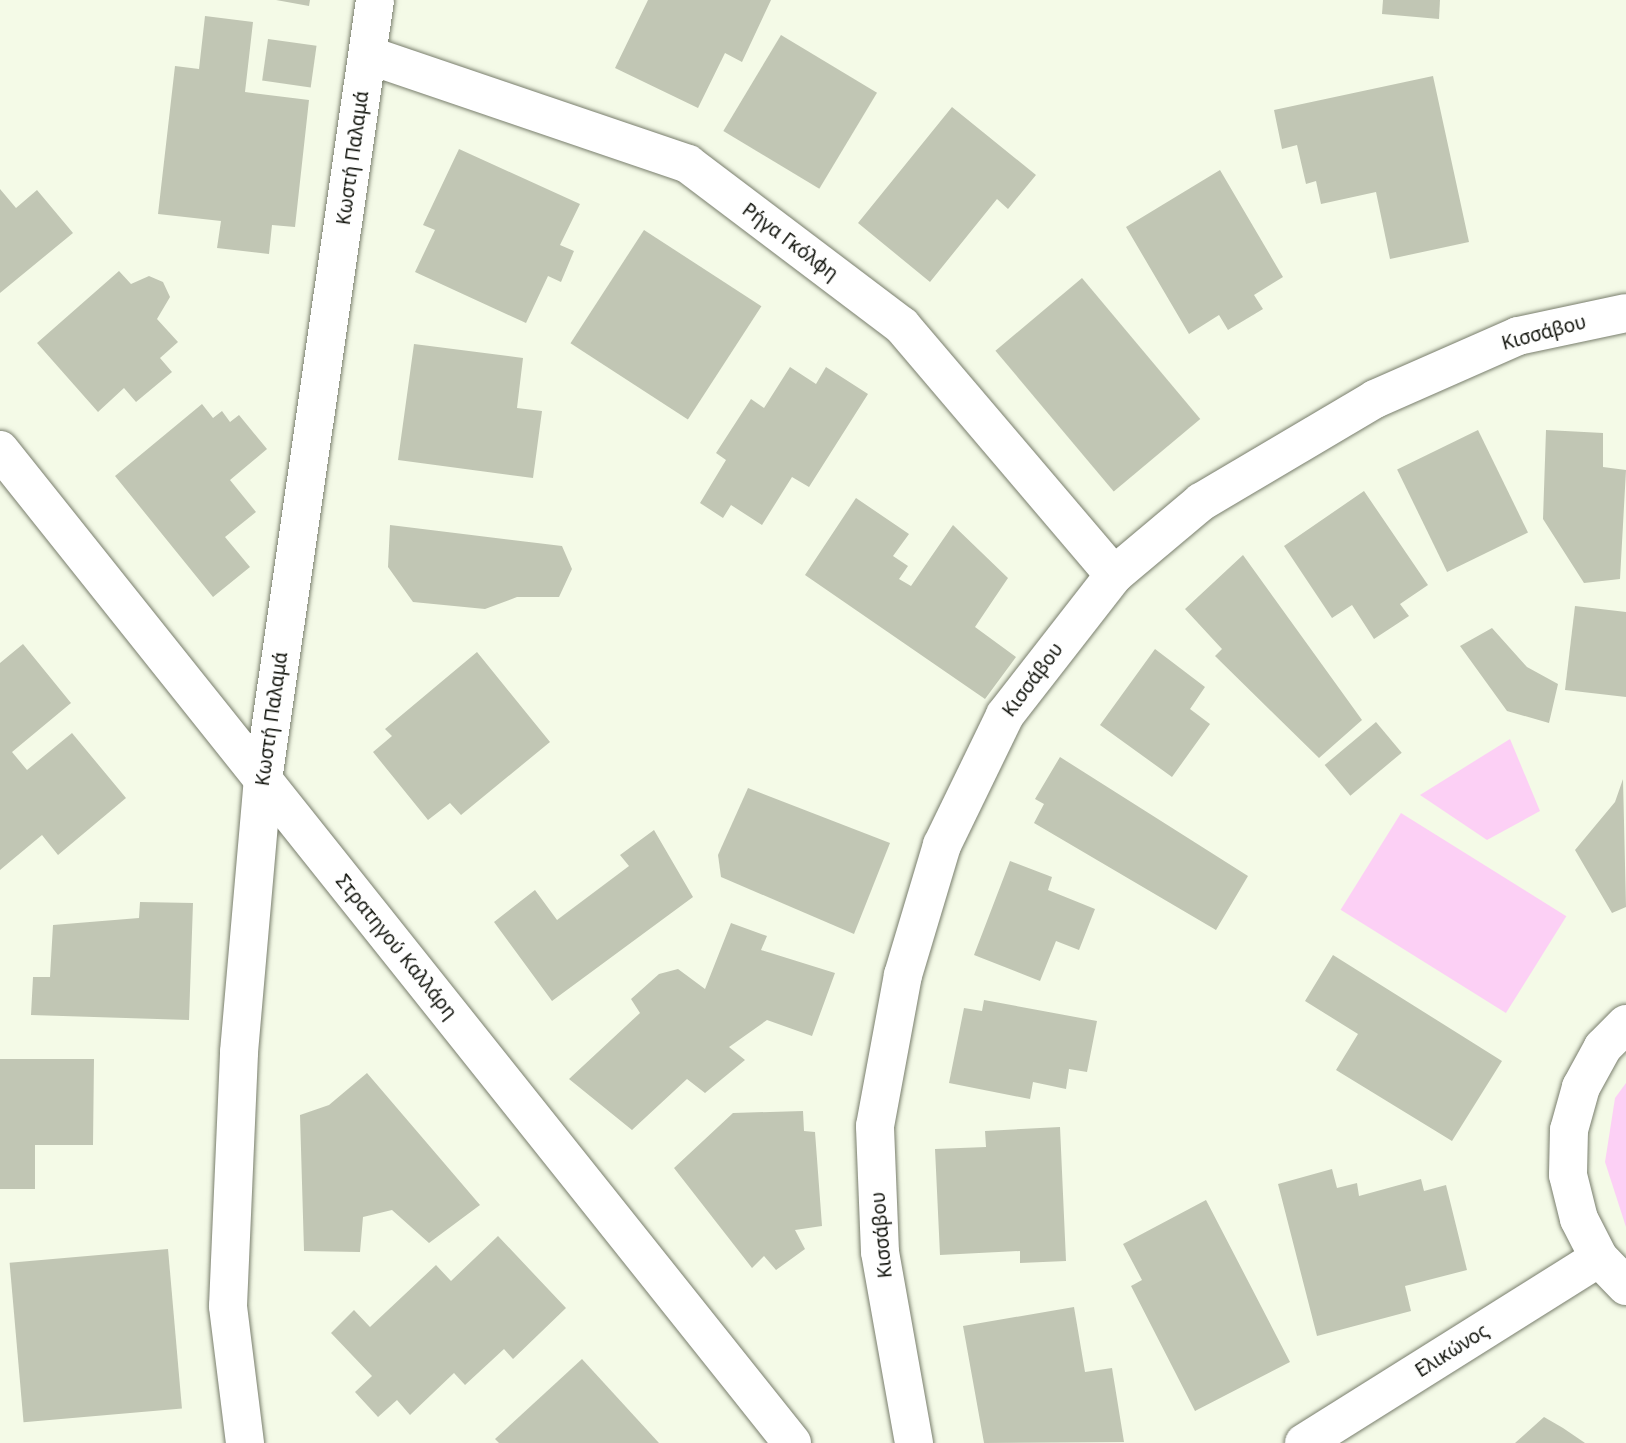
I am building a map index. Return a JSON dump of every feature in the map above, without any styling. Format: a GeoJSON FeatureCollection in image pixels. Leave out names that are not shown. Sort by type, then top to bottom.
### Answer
{"type":"FeatureCollection","features":[{"type":"Feature","properties":{"kind":"street","name":"Κωστή Παλαμά"},"geometry":{"type":"LineString","coordinates":[[246,1443],[228,1306],[239,1052],[263,780],[375,0]]}},
{"type":"Feature","properties":{"kind":"street","name":"Ρήγα Γκόλφη"},"geometry":{"type":"LineString","coordinates":[[368,55],[688,164],[902,326],[1114,575]]}},
{"type":"Feature","properties":{"kind":"street","name":"Κισσάβου"},"geometry":{"type":"LineString","coordinates":[[914,1443],[880,1252],[875,1126],[903,975],[942,845],[1005,715],[1114,575],[1200,502],[1375,399],[1518,336],[1626,313]]}},
{"type":"Feature","properties":{"kind":"street","name":"Στρατηγού Καλλάρη"},"geometry":{"type":"LineString","coordinates":[[0,450],[792,1443]]}},
{"type":"Feature","properties":{"kind":"street"},"geometry":{"type":"LineString","coordinates":[[1626,1024],[1603,1047],[1581,1087],[1569,1130],[1568,1175],[1579,1219],[1599,1258],[1626,1286]]}},
{"type":"Feature","properties":{"kind":"street","name":"Ελικώνος"},"geometry":{"type":"LineString","coordinates":[[1304,1443],[1599,1258]]}},
{"type":"Feature","properties":{"kind":"shaded area"},"geometry":{"type":"Polygon","coordinates":[[[1510,739],[1540,811],[1487,840],[1420,795],[1510,739]]]}},
{"type":"Feature","properties":{"kind":"shaded area"},"geometry":{"type":"Polygon","coordinates":[[[1401,813],[1566,916],[1506,1013],[1341,910],[1401,813]]]}},
{"type":"Feature","properties":{"kind":"shaded area"},"geometry":{"type":"Polygon","coordinates":[[[1626,1083],[1626,1227],[1605,1162],[1615,1098],[1626,1083]]]}},
{"type":"Feature","properties":{"kind":"building"},"geometry":{"type":"Polygon","coordinates":[[[276,0],[310,0],[309,6],[276,0]]]}},
{"type":"Feature","properties":{"kind":"building"},"geometry":{"type":"Polygon","coordinates":[[[648,0],[771,0],[742,62],[725,53],[698,108],[615,68],[648,0]]]}},
{"type":"Feature","properties":{"kind":"building"},"geometry":{"type":"Polygon","coordinates":[[[1383,0],[1440,0],[1439,19],[1382,14],[1383,0]]]}},
{"type":"Feature","properties":{"kind":"building"},"geometry":{"type":"Polygon","coordinates":[[[205,16],[253,22],[245,92],[309,100],[295,227],[272,225],[269,254],[217,248],[221,221],[158,214],[175,66],[199,69],[205,16]]]}},
{"type":"Feature","properties":{"kind":"building"},"geometry":{"type":"Polygon","coordinates":[[[781,35],[877,93],[819,189],[723,131],[781,35]]]}},
{"type":"Feature","properties":{"kind":"building"},"geometry":{"type":"Polygon","coordinates":[[[268,39],[317,46],[311,87],[262,81],[268,39]]]}},
{"type":"Feature","properties":{"kind":"building"},"geometry":{"type":"Polygon","coordinates":[[[1433,76],[1469,242],[1390,259],[1376,192],[1321,204],[1316,181],[1306,184],[1297,145],[1282,149],[1274,110],[1433,76]]]}},
{"type":"Feature","properties":{"kind":"building"},"geometry":{"type":"Polygon","coordinates":[[[952,107],[1036,175],[1008,209],[997,199],[930,282],[858,223],[952,107]]]}},
{"type":"Feature","properties":{"kind":"building"},"geometry":{"type":"Polygon","coordinates":[[[459,149],[580,204],[560,245],[574,251],[561,282],[548,276],[526,323],[415,272],[435,230],[423,225],[459,149]]]}},
{"type":"Feature","properties":{"kind":"building"},"geometry":{"type":"Polygon","coordinates":[[[1220,170],[1283,277],[1254,295],[1263,309],[1228,330],[1219,315],[1189,334],[1126,227],[1220,170]]]}},
{"type":"Feature","properties":{"kind":"building"},"geometry":{"type":"Polygon","coordinates":[[[0,189],[16,208],[37,190],[73,233],[0,293],[0,189]]]}},
{"type":"Feature","properties":{"kind":"building"},"geometry":{"type":"Polygon","coordinates":[[[644,230],[761,306],[688,419],[570,343],[644,230]]]}},
{"type":"Feature","properties":{"kind":"building"},"geometry":{"type":"Polygon","coordinates":[[[119,271],[131,284],[149,276],[163,282],[170,297],[157,319],[178,342],[160,358],[172,372],[136,402],[124,388],[98,412],[37,343],[119,271]]]}},
{"type":"Feature","properties":{"kind":"building"},"geometry":{"type":"Polygon","coordinates":[[[1082,278],[1200,419],[1114,492],[995,351],[1082,278]]]}},
{"type":"Feature","properties":{"kind":"building"},"geometry":{"type":"Polygon","coordinates":[[[414,344],[523,358],[517,408],[542,411],[533,478],[398,460],[414,344]]]}},
{"type":"Feature","properties":{"kind":"building"},"geometry":{"type":"Polygon","coordinates":[[[790,367],[816,384],[826,367],[868,394],[809,487],[792,477],[762,525],[731,505],[723,518],[700,503],[726,460],[716,453],[751,399],[764,408],[790,367]]]}},
{"type":"Feature","properties":{"kind":"building"},"geometry":{"type":"Polygon","coordinates":[[[202,404],[213,418],[222,411],[230,422],[239,415],[267,449],[230,480],[256,512],[225,537],[250,567],[213,597],[115,476],[202,404]]]}},
{"type":"Feature","properties":{"kind":"building"},"geometry":{"type":"Polygon","coordinates":[[[1478,430],[1528,532],[1447,572],[1397,469],[1478,430]]]}},
{"type":"Feature","properties":{"kind":"building"},"geometry":{"type":"Polygon","coordinates":[[[1546,430],[1603,433],[1603,467],[1626,470],[1620,579],[1584,583],[1543,519],[1546,430]]]}},
{"type":"Feature","properties":{"kind":"building"},"geometry":{"type":"Polygon","coordinates":[[[1364,491],[1428,585],[1400,604],[1409,616],[1374,639],[1352,605],[1332,618],[1284,546],[1364,491]]]}},
{"type":"Feature","properties":{"kind":"building"},"geometry":{"type":"Polygon","coordinates":[[[856,498],[909,534],[893,556],[908,566],[899,579],[911,586],[953,525],[1008,578],[975,627],[1016,657],[985,699],[805,575],[856,498]]]}},
{"type":"Feature","properties":{"kind":"building"},"geometry":{"type":"Polygon","coordinates":[[[390,525],[562,546],[572,569],[559,597],[517,597],[485,609],[413,602],[388,567],[390,525]]]}},
{"type":"Feature","properties":{"kind":"building"},"geometry":{"type":"Polygon","coordinates":[[[1243,555],[1362,720],[1319,758],[1215,656],[1222,649],[1185,609],[1243,555]]]}},
{"type":"Feature","properties":{"kind":"building"},"geometry":{"type":"Polygon","coordinates":[[[1575,606],[1626,612],[1626,697],[1565,690],[1575,606]]]}},
{"type":"Feature","properties":{"kind":"building"},"geometry":{"type":"Polygon","coordinates":[[[1492,628],[1527,667],[1558,684],[1549,723],[1507,711],[1460,646],[1492,628]]]}},
{"type":"Feature","properties":{"kind":"building"},"geometry":{"type":"Polygon","coordinates":[[[23,644],[71,703],[12,752],[27,770],[72,733],[126,798],[58,855],[42,835],[0,870],[0,663],[23,644]]]}},
{"type":"Feature","properties":{"kind":"building"},"geometry":{"type":"Polygon","coordinates":[[[1155,649],[1205,687],[1190,709],[1210,724],[1172,777],[1100,725],[1155,649]]]}},
{"type":"Feature","properties":{"kind":"building"},"geometry":{"type":"Polygon","coordinates":[[[477,652],[550,742],[461,815],[450,803],[428,820],[373,752],[392,736],[385,729],[477,652]]]}},
{"type":"Feature","properties":{"kind":"building"},"geometry":{"type":"Polygon","coordinates":[[[1376,722],[1402,753],[1350,796],[1325,765],[1376,722]]]}},
{"type":"Feature","properties":{"kind":"building"},"geometry":{"type":"Polygon","coordinates":[[[1060,757],[1248,876],[1216,930],[1034,823],[1044,804],[1035,799],[1060,757]]]}},
{"type":"Feature","properties":{"kind":"building"},"geometry":{"type":"Polygon","coordinates":[[[1623,779],[1626,907],[1612,913],[1575,850],[1615,802],[1623,779]]]}},
{"type":"Feature","properties":{"kind":"building"},"geometry":{"type":"Polygon","coordinates":[[[748,788],[890,843],[854,934],[721,877],[718,855],[748,788]]]}},
{"type":"Feature","properties":{"kind":"building"},"geometry":{"type":"Polygon","coordinates":[[[654,830],[693,897],[552,1001],[494,922],[535,890],[557,920],[629,866],[620,855],[654,830]]]}},
{"type":"Feature","properties":{"kind":"building"},"geometry":{"type":"Polygon","coordinates":[[[1010,861],[1052,877],[1048,890],[1095,909],[1079,950],[1056,941],[1040,981],[974,955],[1010,861]]]}},
{"type":"Feature","properties":{"kind":"building"},"geometry":{"type":"Polygon","coordinates":[[[140,902],[193,903],[189,1020],[31,1015],[33,977],[50,977],[53,925],[139,918],[140,902]]]}},
{"type":"Feature","properties":{"kind":"building"},"geometry":{"type":"Polygon","coordinates":[[[731,923],[767,936],[761,950],[835,973],[812,1036],[767,1020],[729,1047],[745,1060],[705,1093],[687,1079],[632,1130],[569,1079],[640,1013],[631,999],[659,974],[678,969],[705,989],[731,923]]]}},
{"type":"Feature","properties":{"kind":"building"},"geometry":{"type":"Polygon","coordinates":[[[1333,955],[1502,1061],[1452,1141],[1336,1070],[1358,1034],[1305,1001],[1333,955]]]}},
{"type":"Feature","properties":{"kind":"building"},"geometry":{"type":"Polygon","coordinates":[[[984,1000],[1097,1021],[1087,1072],[1069,1069],[1066,1089],[1033,1082],[1030,1099],[949,1083],[964,1008],[982,1011],[984,1000]]]}},
{"type":"Feature","properties":{"kind":"building"},"geometry":{"type":"Polygon","coordinates":[[[0,1059],[94,1059],[93,1145],[35,1145],[35,1189],[0,1189],[0,1059]]]}},
{"type":"Feature","properties":{"kind":"building"},"geometry":{"type":"Polygon","coordinates":[[[367,1073],[480,1205],[429,1243],[392,1210],[363,1217],[360,1252],[304,1251],[300,1115],[329,1105],[367,1073]]]}},
{"type":"Feature","properties":{"kind":"building"},"geometry":{"type":"Polygon","coordinates":[[[803,1111],[804,1131],[815,1132],[822,1226],[795,1230],[805,1249],[776,1270],[764,1256],[752,1268],[674,1168],[733,1113],[803,1111]]]}},
{"type":"Feature","properties":{"kind":"building"},"geometry":{"type":"Polygon","coordinates":[[[1060,1127],[1066,1261],[1020,1263],[1020,1251],[940,1255],[935,1149],[986,1147],[985,1131],[1060,1127]]]}},
{"type":"Feature","properties":{"kind":"building"},"geometry":{"type":"Polygon","coordinates":[[[1332,1169],[1337,1188],[1357,1183],[1359,1196],[1421,1179],[1424,1191],[1446,1185],[1467,1270],[1405,1286],[1411,1311],[1317,1336],[1278,1184],[1332,1169]]]}},
{"type":"Feature","properties":{"kind":"building"},"geometry":{"type":"Polygon","coordinates":[[[1206,1200],[1290,1362],[1195,1411],[1131,1286],[1142,1280],[1123,1244],[1206,1200]]]}},
{"type":"Feature","properties":{"kind":"building"},"geometry":{"type":"Polygon","coordinates":[[[498,1236],[566,1308],[513,1359],[504,1349],[465,1385],[454,1373],[410,1415],[397,1400],[378,1417],[355,1392],[372,1376],[331,1333],[354,1310],[370,1327],[436,1265],[451,1281],[498,1236]]]}},
{"type":"Feature","properties":{"kind":"building"},"geometry":{"type":"Polygon","coordinates":[[[168,1249],[182,1408],[24,1422],[10,1263],[168,1249]]]}},
{"type":"Feature","properties":{"kind":"building"},"geometry":{"type":"Polygon","coordinates":[[[1074,1307],[1085,1372],[1112,1368],[1124,1442],[984,1443],[963,1326],[1074,1307]]]}},
{"type":"Feature","properties":{"kind":"building"},"geometry":{"type":"Polygon","coordinates":[[[582,1359],[659,1443],[499,1443],[495,1439],[582,1359]]]}},
{"type":"Feature","properties":{"kind":"building"},"geometry":{"type":"Polygon","coordinates":[[[1544,1417],[1563,1428],[1585,1443],[1515,1443],[1544,1417]]]}}]}
